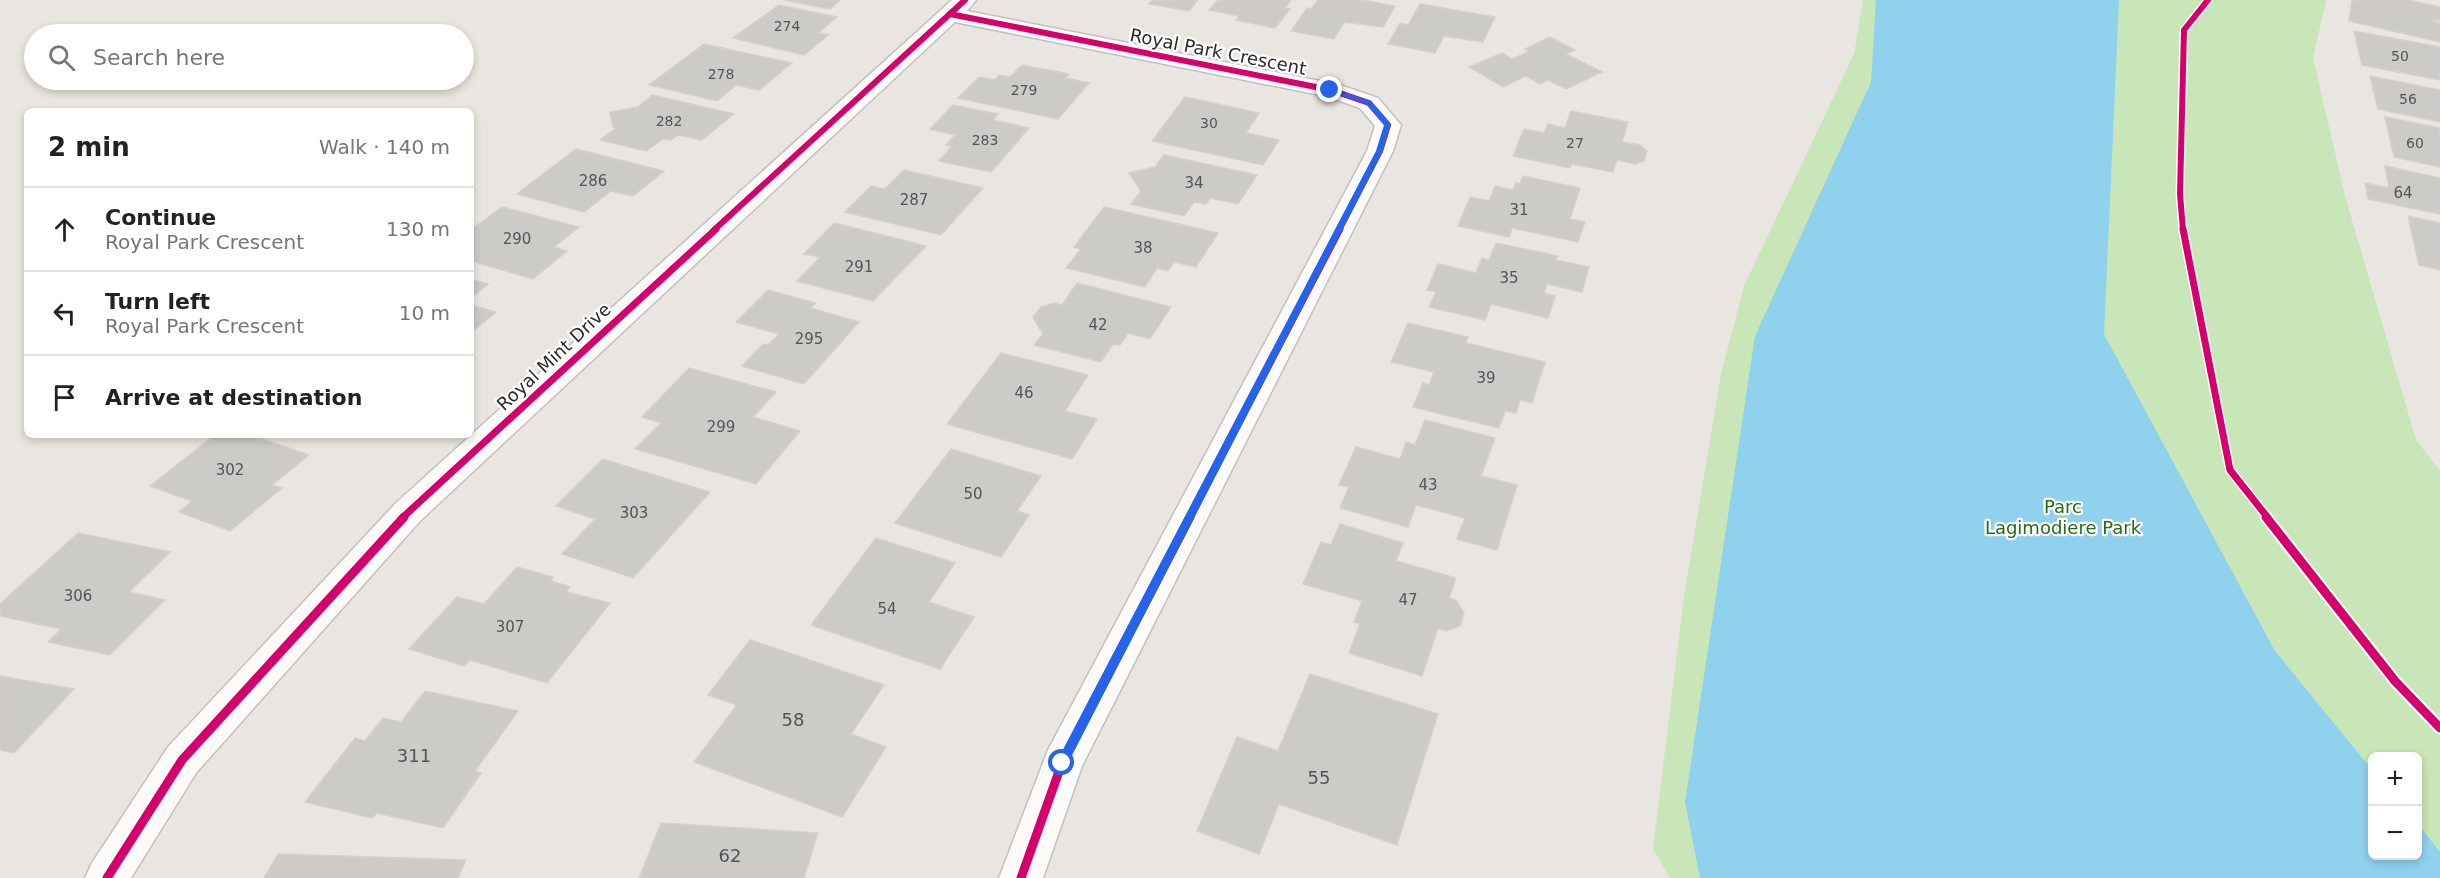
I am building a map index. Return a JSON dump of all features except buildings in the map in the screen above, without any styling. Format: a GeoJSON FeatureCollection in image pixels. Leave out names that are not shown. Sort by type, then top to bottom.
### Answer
{"type":"FeatureCollection","features":[{"type":"Feature","properties":{"kind":"street","name":"Royal Mint Drive"},"geometry":{"type":"LineString","coordinates":[[107,878],[182,760],[408,512],[958,7]]}},
{"type":"Feature","properties":{"kind":"street","name":"Royal Park Crescent"},"geometry":{"type":"LineString","coordinates":[[958,7],[1330,90],[1369,103],[1388,125],[1374,161],[1062,763],[1021,878]]}},
{"type":"Feature","properties":{"kind":"green space","name":"Parc Lagimodiere Park"},"geometry":{"type":"Polygon","coordinates":[[[1863,0],[2326,0],[2313,58],[2345,196],[2416,440],[2440,471],[2440,878],[1670,878],[1653,849],[1684,596],[1721,374],[1744,286],[1854,54],[1863,0]]]}},
{"type":"Feature","properties":{"kind":"water","name":"Parc Lagimodiere Park"},"geometry":{"type":"Polygon","coordinates":[[[1876,0],[2119,0],[2104,334],[2275,651],[2368,765],[2368,860],[2422,860],[2422,829],[2440,852],[2440,878],[1700,878],[1685,802],[1755,336],[1871,82],[1876,0]]]}},
{"type":"Feature","properties":{"kind":"cycle path"},"geometry":{"type":"LineString","coordinates":[[107,878],[182,760],[408,512],[965,0]]}},
{"type":"Feature","properties":{"kind":"cycle path"},"geometry":{"type":"LineString","coordinates":[[2208,0],[2184,30],[2180,194],[2184,245],[2230,470],[2395,681],[2440,728]]}},
{"type":"Feature","properties":{"kind":"cycle path"},"geometry":{"type":"LineString","coordinates":[[950,14],[1331,90],[1369,103],[1388,125],[1380,151],[1062,763],[1021,878]]}},
{"type":"Feature","properties":{"kind":"route"},"geometry":{"type":"LineString","coordinates":[[1062,763],[1380,151],[1388,125],[1369,103],[1330,90]]}}]}
